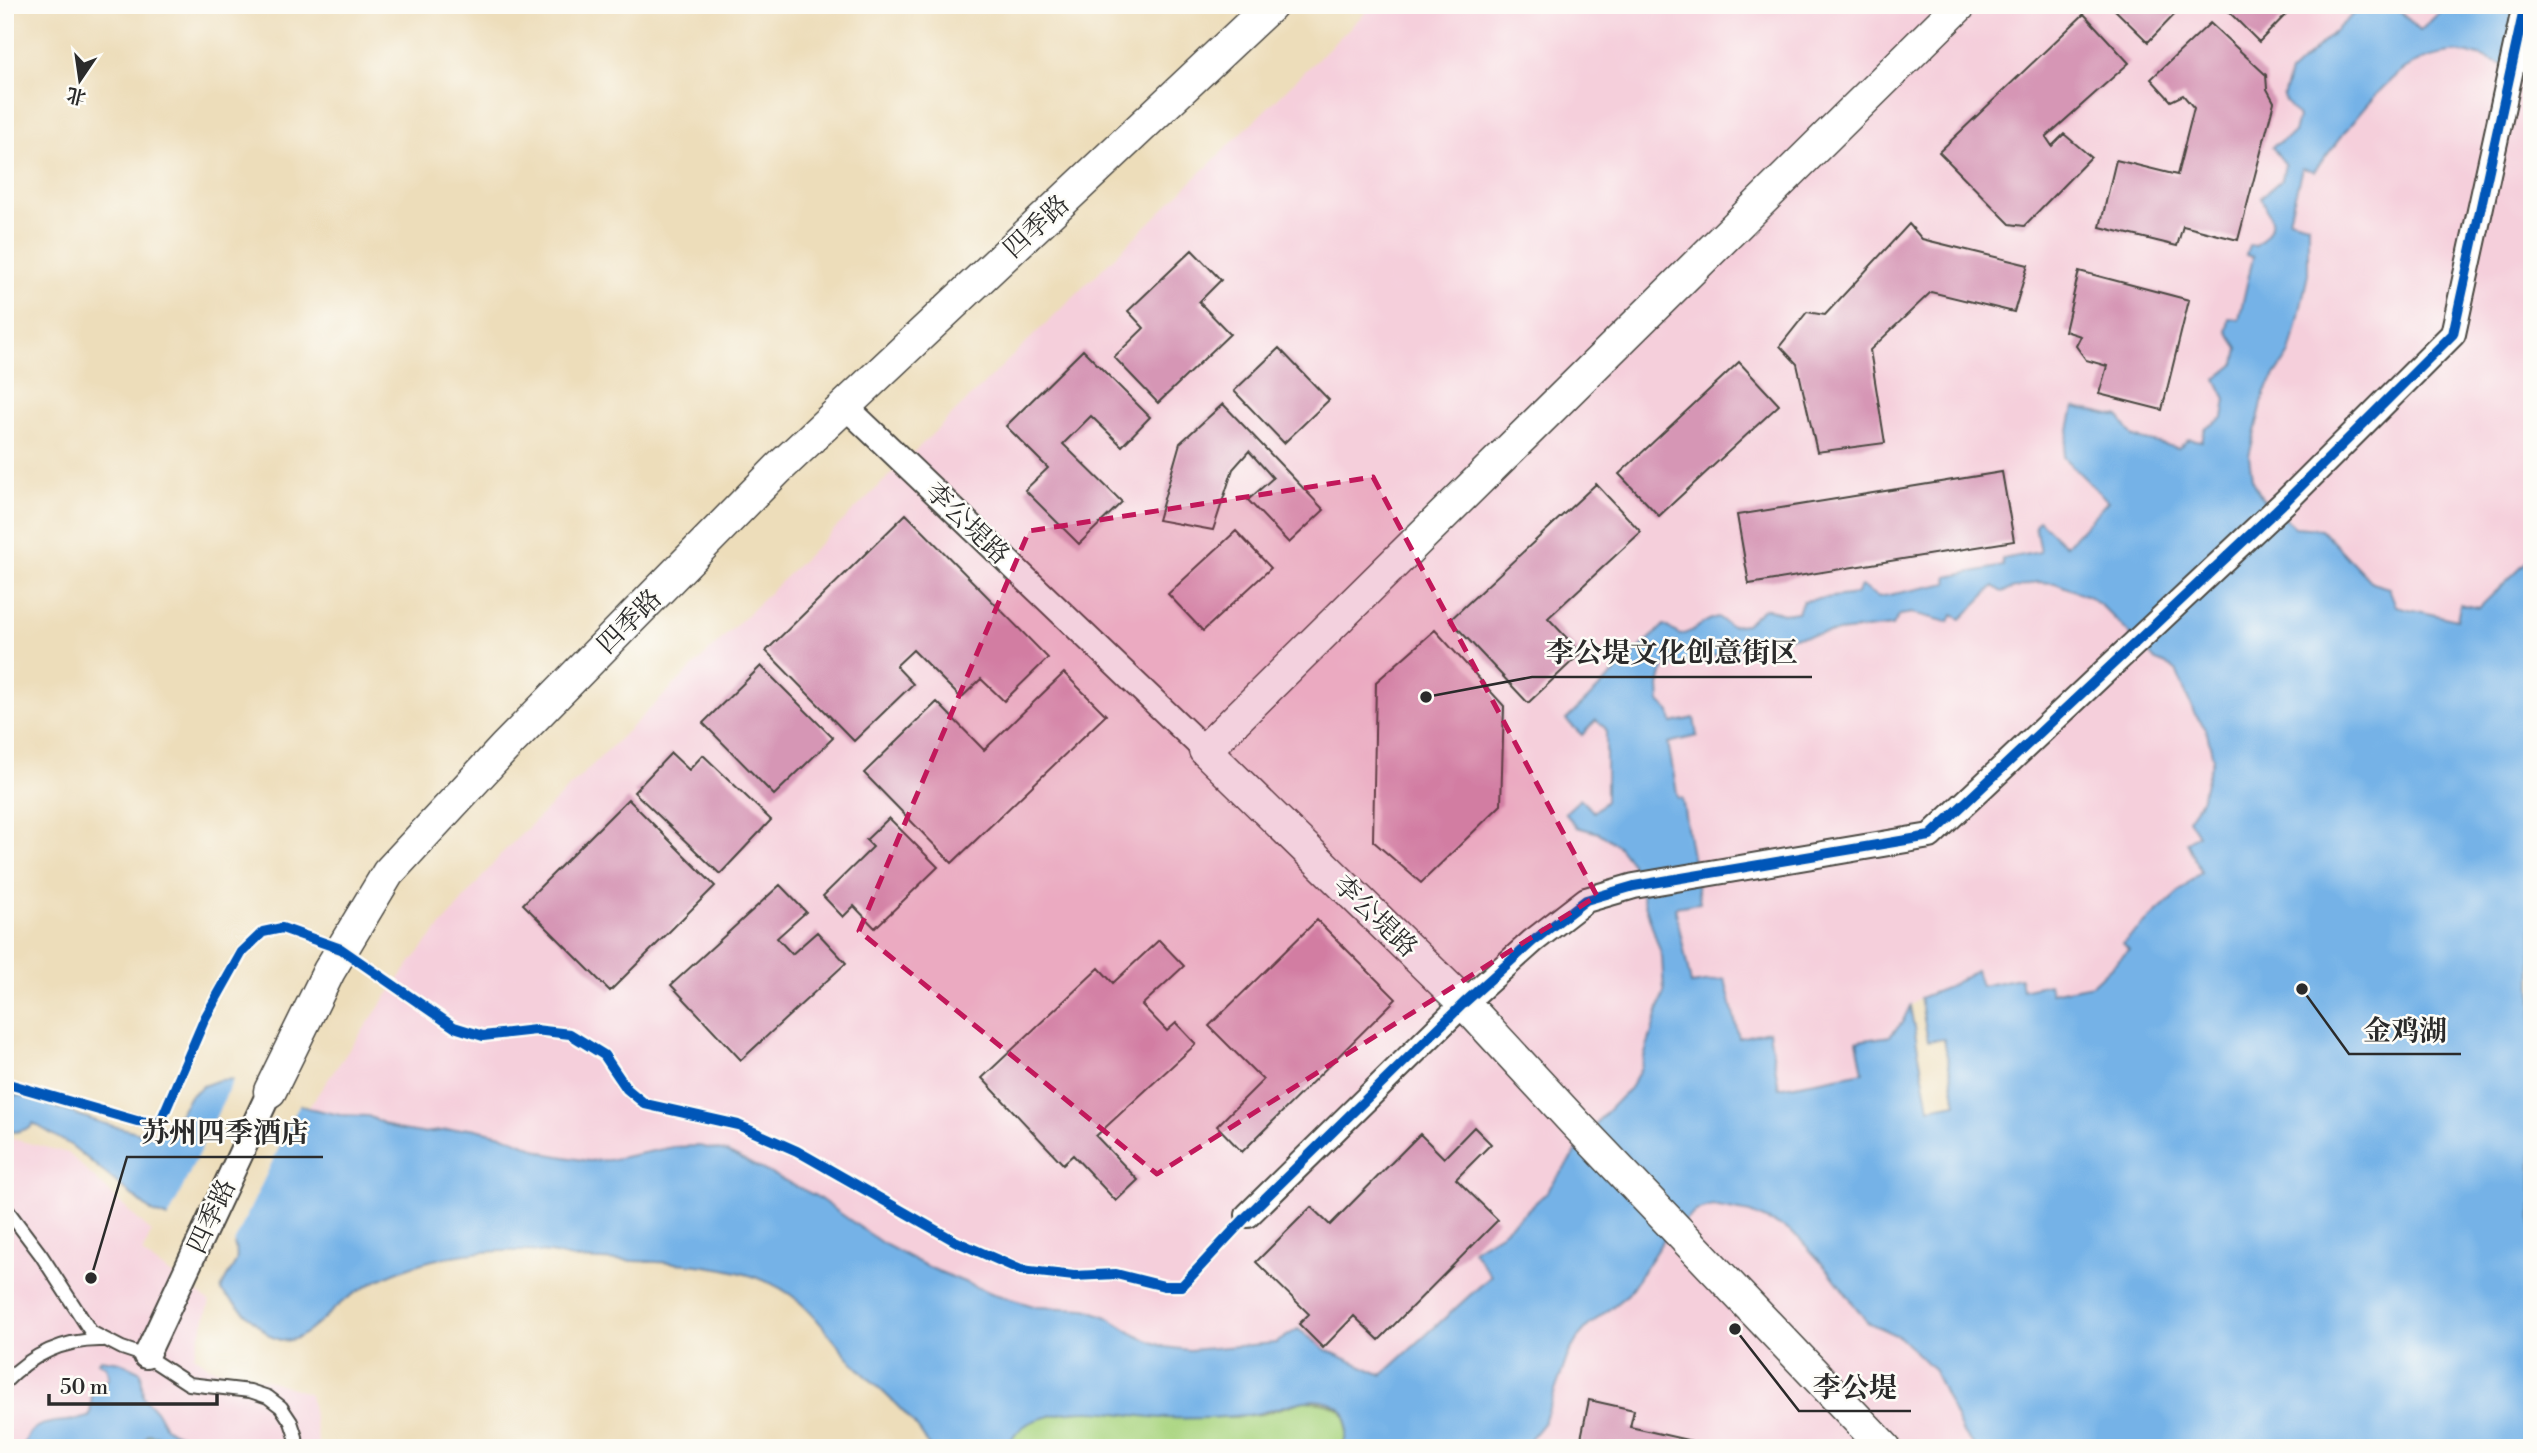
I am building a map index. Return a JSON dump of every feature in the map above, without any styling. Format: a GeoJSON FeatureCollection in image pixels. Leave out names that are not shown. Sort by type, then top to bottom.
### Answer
{"type":"FeatureCollection","features":[{"type":"Feature","properties":{"kind":"street","name":"四季路"},"geometry":{"type":"LineString","coordinates":[[146,1356],[329,971],[388,873],[506,746],[778,469],[1271,5]]}},
{"type":"Feature","properties":{"kind":"street"},"geometry":{"type":"LineString","coordinates":[[1205,750],[1960,5]]}},
{"type":"Feature","properties":{"kind":"street"},"geometry":{"type":"LineString","coordinates":[[1248,1215],[1464,1003],[1533,941],[1586,900],[1634,886],[1930,836],[2123,656],[2287,500],[2454,334],[2525,5]]}},
{"type":"Feature","properties":{"kind":"street","name":"李公堤路"},"geometry":{"type":"LineString","coordinates":[[845,406],[1205,750],[1464,1003],[1885,1448]]}},
{"type":"Feature","properties":{"kind":"lane"},"geometry":{"type":"LineString","coordinates":[[5,1208],[41,1255],[92,1332],[146,1356],[189,1384],[250,1391],[268,1397],[281,1407],[291,1422],[297,1448]]}},
{"type":"Feature","properties":{"kind":"lane"},"geometry":{"type":"LineString","coordinates":[[5,1382],[34,1357],[58,1346],[86,1339],[107,1340]]}},
{"type":"Feature","properties":{"kind":"highlighted area"},"geometry":{"type":"Polygon","coordinates":[[[1373,477],[1597,896],[1157,1174],[859,931],[1029,531],[1373,477]]]}},
{"type":"Feature","properties":{"kind":"shaded area"},"geometry":{"type":"Polygon","coordinates":[[[1373,5],[2532,5],[2532,556],[2479,608],[2457,620],[2396,606],[2389,588],[2373,584],[2321,529],[2157,662],[2171,667],[2182,680],[2194,713],[2206,729],[2213,758],[2201,800],[2188,819],[2198,835],[2187,842],[2201,872],[2124,943],[2129,950],[2092,985],[2051,993],[2049,984],[2021,990],[2019,978],[1980,986],[1976,971],[1946,988],[1920,998],[1910,1006],[1902,1023],[1890,1036],[1858,1041],[1863,1072],[1778,1088],[1769,1031],[1739,1038],[1665,992],[1640,1070],[1630,1088],[1545,1194],[1505,1230],[1474,1250],[1491,1276],[1381,1375],[1326,1350],[1298,1329],[1276,1343],[1189,1350],[1165,1347],[1137,1336],[1107,1317],[1086,1309],[1037,1307],[991,1293],[928,1267],[882,1243],[816,1196],[789,1182],[699,1146],[673,1147],[609,1160],[588,1161],[548,1154],[506,1136],[471,1128],[421,1133],[396,1129],[368,1116],[340,1115],[308,1108],[411,962],[503,852],[1373,5]]]}},
{"type":"Feature","properties":{"kind":"shaded area"},"geometry":{"type":"Polygon","coordinates":[[[5,1137],[68,1153],[151,1232],[143,1254],[210,1302],[194,1355],[211,1368],[271,1381],[310,1394],[319,1448],[5,1448],[5,1137]]]}},
{"type":"Feature","properties":{"kind":"shaded area"},"geometry":{"type":"Polygon","coordinates":[[[1713,1206],[1750,1213],[1785,1228],[1799,1238],[1828,1270],[1867,1322],[1900,1336],[1933,1369],[1964,1435],[1977,1448],[1523,1448],[1544,1422],[1568,1355],[1579,1336],[1603,1313],[1664,1239],[1696,1211],[1713,1206]]]}},
{"type":"Feature","properties":{"kind":"green space"},"geometry":{"type":"Polygon","coordinates":[[[1304,1401],[1327,1404],[1341,1411],[1347,1424],[1343,1448],[1007,1448],[1019,1427],[1033,1420],[1063,1413],[1089,1410],[1163,1418],[1234,1417],[1263,1414],[1304,1401]]]}},
{"type":"Feature","properties":{"kind":"green space"},"geometry":{"type":"Polygon","coordinates":[[[148,1434],[158,1436],[173,1448],[143,1448],[148,1434]]]}},
{"type":"Feature","properties":{"kind":"water"},"geometry":{"type":"Polygon","coordinates":[[[2363,5],[2400,11],[2420,31],[2447,5],[2532,5],[2532,71],[2508,67],[2481,56],[2465,53],[2448,53],[2421,60],[2399,73],[2377,94],[2314,171],[2302,168],[2289,219],[2308,224],[2308,274],[2290,353],[2265,391],[2249,456],[2252,479],[2262,498],[2295,527],[2321,529],[2372,583],[2389,588],[2396,606],[2457,620],[2460,604],[2479,608],[2532,556],[2532,1448],[1977,1448],[1964,1435],[1933,1369],[1900,1337],[1867,1322],[1828,1270],[1799,1238],[1785,1228],[1750,1213],[1713,1206],[1696,1211],[1664,1239],[1628,1294],[1579,1336],[1568,1355],[1544,1422],[1523,1448],[1343,1448],[1347,1426],[1344,1412],[1329,1402],[1317,1400],[1247,1415],[1215,1418],[1162,1418],[1075,1411],[1029,1423],[1017,1432],[1007,1448],[929,1448],[910,1419],[854,1363],[801,1303],[770,1283],[718,1268],[659,1262],[579,1259],[523,1251],[459,1255],[420,1264],[381,1279],[345,1300],[304,1334],[287,1341],[277,1339],[270,1336],[221,1291],[236,1262],[236,1249],[232,1241],[154,1213],[72,1146],[33,1123],[30,1128],[16,1132],[5,1131],[5,1093],[152,1136],[174,1123],[190,1096],[203,1086],[219,1080],[243,1079],[308,1108],[340,1115],[368,1116],[396,1129],[421,1133],[471,1128],[506,1136],[548,1154],[588,1161],[609,1160],[673,1147],[699,1146],[727,1152],[816,1196],[882,1243],[928,1267],[991,1293],[1037,1307],[1086,1309],[1107,1317],[1137,1336],[1165,1347],[1189,1350],[1276,1343],[1298,1329],[1326,1350],[1382,1375],[1491,1276],[1473,1250],[1505,1230],[1545,1194],[1601,1118],[1630,1088],[1640,1070],[1664,992],[1662,957],[1632,864],[1610,840],[1599,833],[1577,827],[1565,813],[1580,799],[1594,812],[1606,801],[1606,729],[1596,720],[1582,735],[1566,720],[1664,625],[1680,635],[1718,617],[1730,626],[1746,624],[1765,608],[1783,614],[1798,612],[1803,601],[1856,594],[1861,586],[1879,597],[1948,583],[1947,577],[2003,566],[2002,559],[2040,552],[2035,526],[2039,520],[2066,546],[2108,501],[2063,457],[2074,407],[2119,417],[2133,437],[2178,448],[2189,439],[2202,441],[2205,429],[2223,418],[2226,399],[2216,379],[2235,364],[2238,348],[2227,331],[2229,318],[2239,319],[2253,257],[2246,255],[2249,245],[2256,246],[2270,228],[2270,218],[2261,197],[2282,179],[2285,164],[2272,147],[2294,133],[2298,117],[2283,97],[2290,73],[2363,5]],[[2036,582],[2002,592],[1994,586],[1961,619],[1953,615],[1948,622],[1913,613],[1900,615],[1892,626],[1775,639],[1672,667],[1664,665],[1659,686],[1660,702],[1670,712],[1672,723],[1694,718],[1697,736],[1668,743],[1678,798],[1682,798],[1700,903],[1675,907],[1691,984],[1725,979],[1739,1038],[1769,1031],[1779,1088],[1863,1072],[1857,1041],[1890,1036],[1902,1023],[1910,1006],[1929,1108],[1956,1103],[1944,1039],[1928,1041],[1920,998],[1946,988],[1976,970],[1981,986],[2020,978],[2022,990],[2049,984],[2051,993],[2092,985],[2129,950],[2123,943],[2201,872],[2187,842],[2198,835],[2188,819],[2201,800],[2213,758],[2206,729],[2194,713],[2177,672],[2156,661],[2104,608],[2088,596],[2055,583],[2036,582]]]}},
{"type":"Feature","properties":{"kind":"water"},"geometry":{"type":"Polygon","coordinates":[[[100,1359],[120,1362],[141,1372],[143,1397],[158,1413],[165,1427],[210,1448],[173,1448],[158,1436],[148,1434],[143,1448],[23,1448],[33,1429],[41,1425],[90,1416],[92,1394],[105,1385],[109,1376],[106,1367],[98,1362],[100,1359]]]}},
{"type":"Feature","properties":{"kind":"pier"},"geometry":{"type":"Polygon","coordinates":[[[235,1076],[244,1076],[301,1101],[232,1247],[215,1235],[167,1221],[235,1076]]]}},
{"type":"Feature","properties":{"kind":"building"},"geometry":{"type":"Polygon","coordinates":[[[2110,5],[2184,5],[2148,42],[2110,5]]]}},
{"type":"Feature","properties":{"kind":"building"},"geometry":{"type":"Polygon","coordinates":[[[2231,5],[2295,5],[2259,42],[2227,10],[2231,5]]]}},
{"type":"Feature","properties":{"kind":"building"},"geometry":{"type":"Polygon","coordinates":[[[2084,14],[2129,63],[2046,137],[2052,146],[2064,134],[2091,157],[2024,226],[2010,224],[1939,152],[2084,14]]]}},
{"type":"Feature","properties":{"kind":"building"},"geometry":{"type":"Polygon","coordinates":[[[2210,23],[2266,75],[2267,89],[2274,102],[2238,240],[2183,226],[2177,246],[2100,227],[2116,160],[2177,175],[2194,108],[2183,95],[2171,101],[2151,79],[2210,23]]]}},
{"type":"Feature","properties":{"kind":"building"},"geometry":{"type":"Polygon","coordinates":[[[1909,224],[1922,239],[2028,265],[2014,312],[1931,292],[1870,350],[1885,443],[1817,452],[1797,364],[1780,346],[1807,312],[1825,315],[1909,224]]]}},
{"type":"Feature","properties":{"kind":"building"},"geometry":{"type":"Polygon","coordinates":[[[1192,250],[1221,280],[1199,302],[1230,334],[1158,403],[1114,357],[1144,328],[1128,311],[1192,250]]]}},
{"type":"Feature","properties":{"kind":"building"},"geometry":{"type":"Polygon","coordinates":[[[2079,271],[2189,300],[2162,410],[2099,394],[2107,366],[2086,360],[2076,346],[2081,336],[2065,331],[2079,271]]]}},
{"type":"Feature","properties":{"kind":"building"},"geometry":{"type":"Polygon","coordinates":[[[1279,348],[1329,400],[1284,443],[1234,391],[1279,348]]]}},
{"type":"Feature","properties":{"kind":"building"},"geometry":{"type":"Polygon","coordinates":[[[1083,350],[1150,417],[1122,446],[1091,416],[1063,444],[1122,502],[1079,544],[1025,490],[1048,468],[1006,426],[1083,350]]]}},
{"type":"Feature","properties":{"kind":"building"},"geometry":{"type":"Polygon","coordinates":[[[1739,362],[1779,405],[1659,516],[1619,474],[1739,362]]]}},
{"type":"Feature","properties":{"kind":"building"},"geometry":{"type":"Polygon","coordinates":[[[1223,404],[1324,510],[1289,543],[1248,500],[1273,478],[1249,451],[1233,469],[1213,530],[1158,520],[1180,443],[1223,404]]]}},
{"type":"Feature","properties":{"kind":"building"},"geometry":{"type":"Polygon","coordinates":[[[2002,472],[2014,541],[1749,584],[1737,515],[2002,472]]]}},
{"type":"Feature","properties":{"kind":"building"},"geometry":{"type":"Polygon","coordinates":[[[1596,484],[1641,532],[1548,618],[1581,653],[1528,703],[1450,620],[1596,484]]]}},
{"type":"Feature","properties":{"kind":"building"},"geometry":{"type":"Polygon","coordinates":[[[906,514],[1048,658],[1004,701],[981,679],[961,698],[913,650],[896,666],[913,684],[854,741],[766,651],[906,514]]]}},
{"type":"Feature","properties":{"kind":"building"},"geometry":{"type":"Polygon","coordinates":[[[1236,531],[1271,568],[1203,631],[1168,594],[1236,531]]]}},
{"type":"Feature","properties":{"kind":"building"},"geometry":{"type":"Polygon","coordinates":[[[1435,630],[1504,706],[1501,805],[1421,883],[1373,841],[1376,682],[1435,630]]]}},
{"type":"Feature","properties":{"kind":"building"},"geometry":{"type":"Polygon","coordinates":[[[761,666],[833,738],[774,795],[703,723],[761,666]]]}},
{"type":"Feature","properties":{"kind":"building"},"geometry":{"type":"Polygon","coordinates":[[[1064,673],[1106,715],[952,863],[864,773],[937,702],[984,750],[1064,673]]]}},
{"type":"Feature","properties":{"kind":"building"},"geometry":{"type":"Polygon","coordinates":[[[671,753],[689,770],[703,755],[771,820],[720,874],[634,792],[671,753]]]}},
{"type":"Feature","properties":{"kind":"building"},"geometry":{"type":"Polygon","coordinates":[[[628,799],[715,886],[610,991],[523,904],[628,799]]]}},
{"type":"Feature","properties":{"kind":"building"},"geometry":{"type":"Polygon","coordinates":[[[889,818],[938,867],[875,928],[854,906],[843,917],[823,896],[873,847],[866,840],[889,818]]]}},
{"type":"Feature","properties":{"kind":"building"},"geometry":{"type":"Polygon","coordinates":[[[780,885],[806,912],[777,938],[792,954],[817,932],[846,963],[741,1060],[671,985],[780,885]]]}},
{"type":"Feature","properties":{"kind":"building"},"geometry":{"type":"Polygon","coordinates":[[[1317,920],[1396,999],[1242,1152],[1217,1126],[1263,1080],[1209,1026],[1317,920]]]}},
{"type":"Feature","properties":{"kind":"building"},"geometry":{"type":"Polygon","coordinates":[[[1159,940],[1184,966],[1142,1005],[1167,1031],[1176,1023],[1196,1044],[1096,1136],[1138,1180],[1116,1201],[1073,1155],[1063,1164],[982,1078],[1099,968],[1113,983],[1159,940]]]}},
{"type":"Feature","properties":{"kind":"building"},"geometry":{"type":"Polygon","coordinates":[[[1474,1127],[1491,1144],[1456,1179],[1498,1220],[1379,1340],[1354,1316],[1323,1348],[1299,1324],[1309,1314],[1256,1262],[1311,1207],[1330,1225],[1420,1134],[1444,1158],[1474,1127]]]}},
{"type":"Feature","properties":{"kind":"building"},"geometry":{"type":"Polygon","coordinates":[[[1589,1400],[1634,1410],[1630,1427],[1701,1443],[1700,1448],[1579,1448],[1589,1400]]]}},
{"type":"Feature","properties":{"kind":"building"},"geometry":{"type":"Polygon","coordinates":[[[1723,1442],[1746,1447],[1722,1448],[1723,1442]]]}},
{"type":"Feature","properties":{"kind":"cycle path"},"geometry":{"type":"LineString","coordinates":[[5,1083],[137,1121],[160,1123],[205,1018],[242,952],[263,932],[282,928],[341,949],[454,1027],[483,1036],[535,1030],[570,1034],[604,1055],[627,1089],[645,1104],[738,1125],[797,1151],[955,1241],[1021,1270],[1074,1276],[1116,1274],[1164,1286],[1182,1286],[1248,1215],[1464,1003],[1533,941],[1586,900],[1634,886],[1930,836],[2287,500],[2453,334],[2525,5]]}},
{"type":"Feature","properties":{"kind":"place","name":"李公堤文化创意街区"},"geometry":{"type":"Point","coordinates":[1426,697]}},
{"type":"Feature","properties":{"kind":"place","name":"金鸡湖"},"geometry":{"type":"Point","coordinates":[2302,989]}},
{"type":"Feature","properties":{"kind":"place","name":"苏州四季酒店"},"geometry":{"type":"Point","coordinates":[91,1278]}},
{"type":"Feature","properties":{"kind":"place","name":"李公堤"},"geometry":{"type":"Point","coordinates":[1735,1329]}}]}
